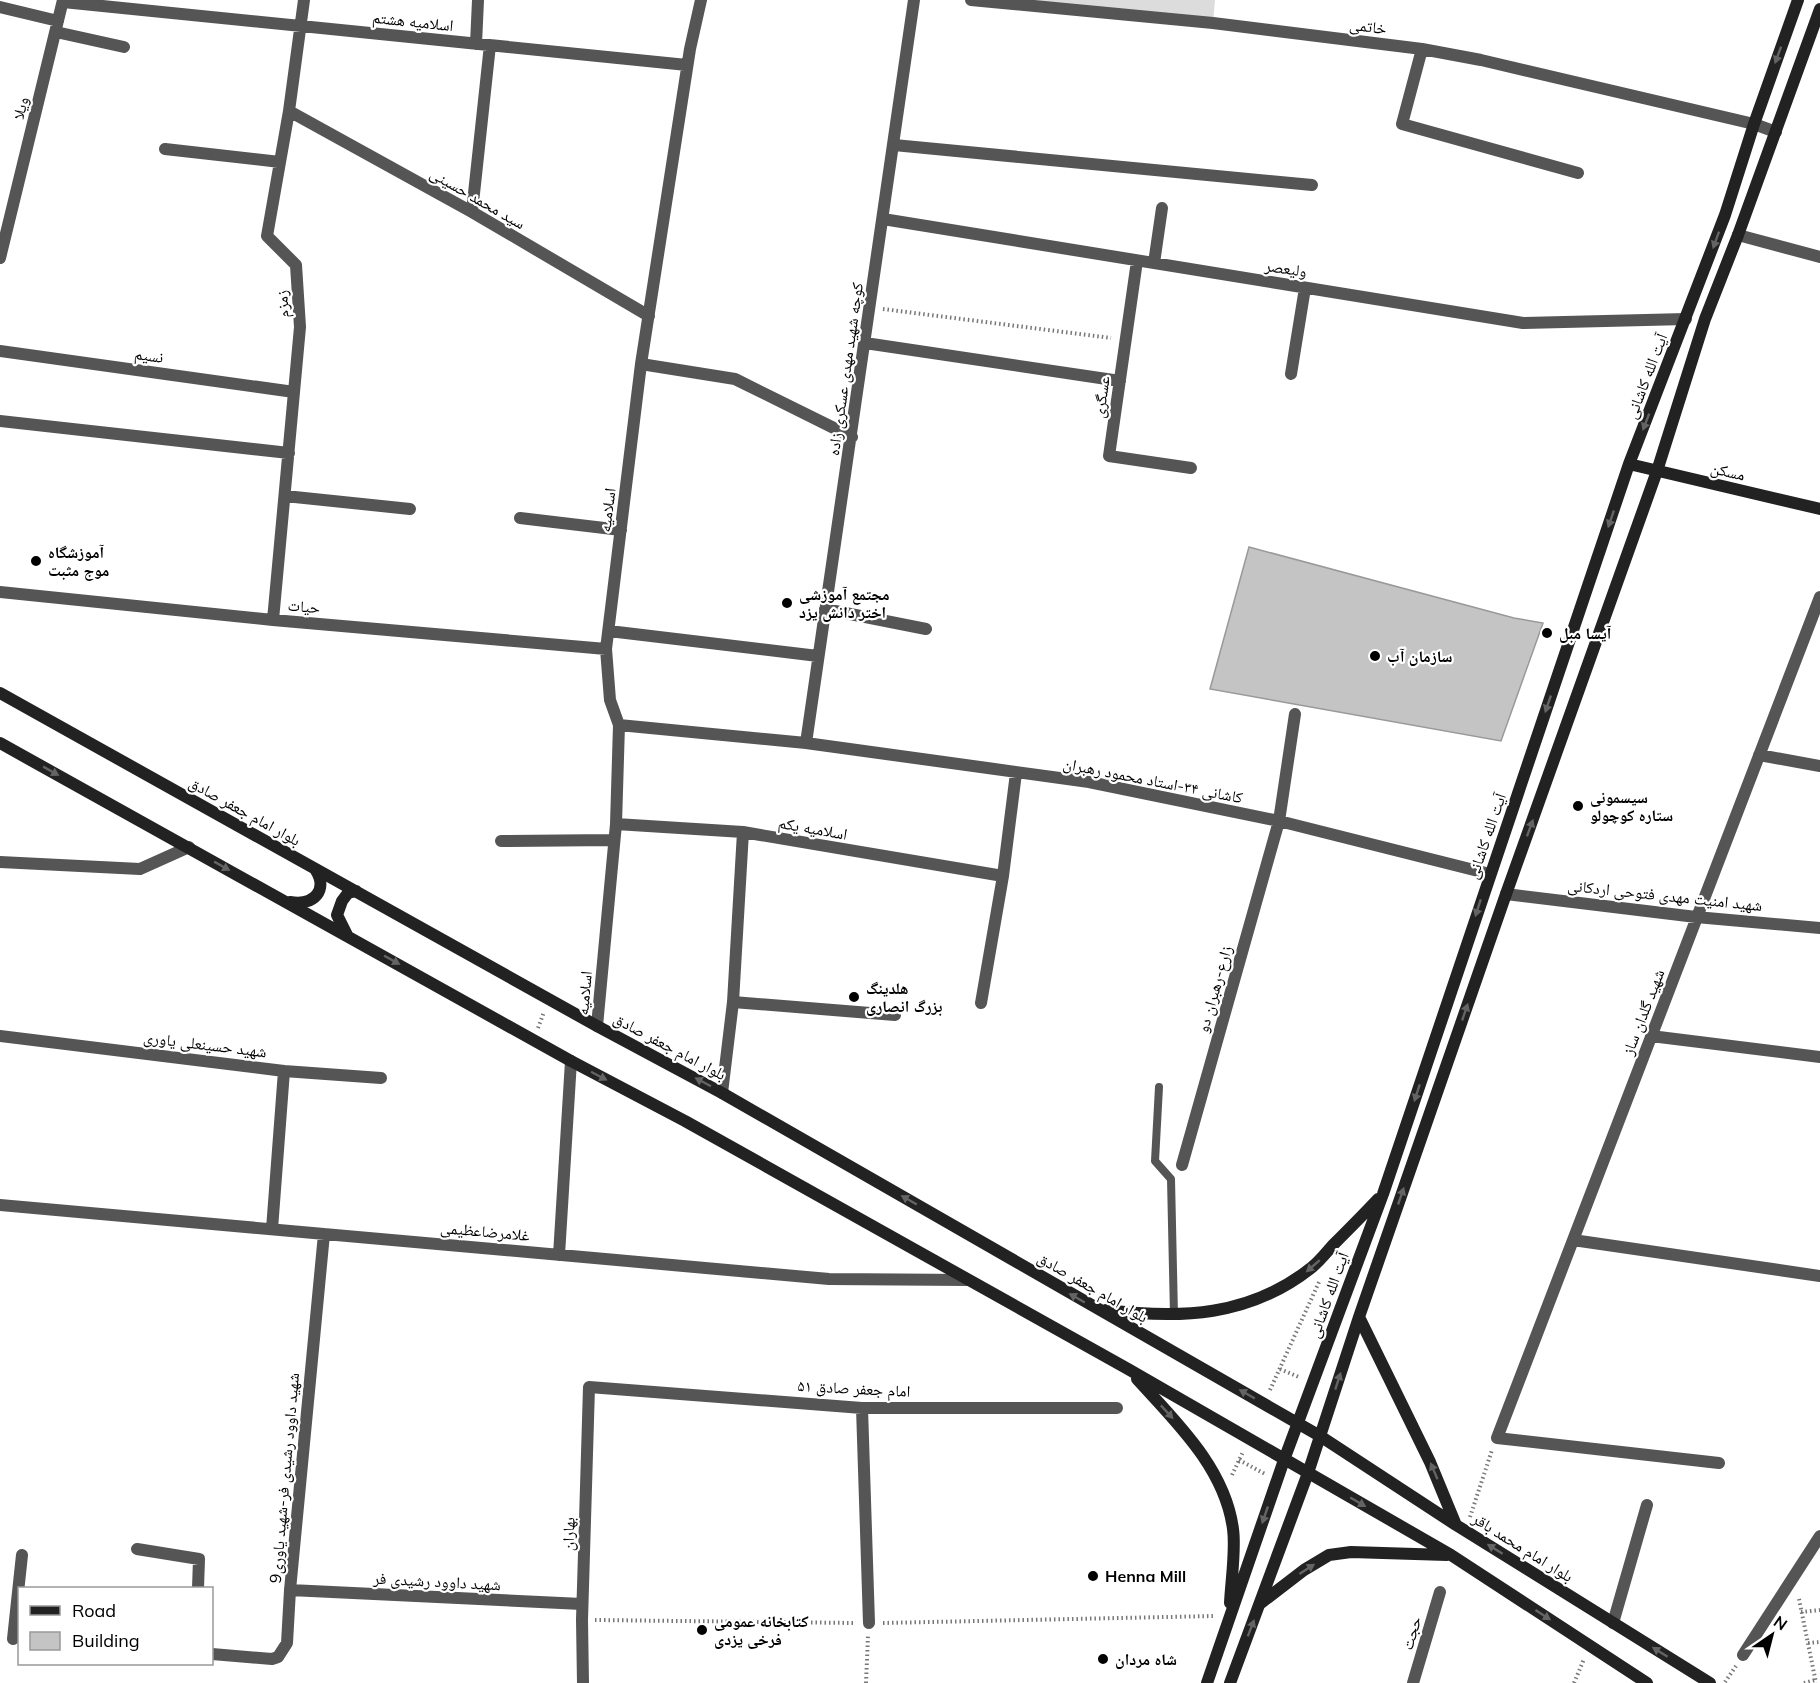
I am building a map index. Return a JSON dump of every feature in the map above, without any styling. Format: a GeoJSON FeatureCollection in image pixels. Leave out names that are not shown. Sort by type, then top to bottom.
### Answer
{"type":"FeatureCollection","features":[{"type":"Feature","properties":{"kind":"main road","name":"آیت الله کاشانی"},"geometry":{"type":"LineString","coordinates":[[1207,1683],[1284,1460],[1383,1194],[1629,464],[1725,215],[1798,0]]}},
{"type":"Feature","properties":{"kind":"main road"},"geometry":{"type":"LineString","coordinates":[[1230,1683],[1308,1473],[1359,1317],[1506,894],[1657,471],[1705,319],[1820,9]]}},
{"type":"Feature","properties":{"kind":"main road","name":"مسکن"},"geometry":{"type":"LineString","coordinates":[[1629,464],[1820,509]]}},
{"type":"Feature","properties":{"kind":"main road","name":"بلوار امام جعفر صادق"},"geometry":{"type":"LineString","coordinates":[[0,693],[597,1026],[722,1093],[1320,1436]]}},
{"type":"Feature","properties":{"kind":"main road"},"geometry":{"type":"LineString","coordinates":[[0,743],[571,1061],[685,1121],[1128,1369],[1451,1555],[1647,1683]]}},
{"type":"Feature","properties":{"kind":"main road"},"geometry":{"type":"LineString","coordinates":[[286,901],[306,902],[316,897],[321,887],[320,876],[314,868]]}},
{"type":"Feature","properties":{"kind":"main road"},"geometry":{"type":"LineString","coordinates":[[347,935],[338,915],[342,901],[348,893],[356,891]]}},
{"type":"Feature","properties":{"kind":"main road"},"geometry":{"type":"LineString","coordinates":[[1098,1309],[1147,1315],[1174,1315],[1226,1309],[1263,1298],[1289,1284],[1313,1267],[1383,1194]]}},
{"type":"Feature","properties":{"kind":"main road"},"geometry":{"type":"LineString","coordinates":[[1359,1317],[1460,1528]]}},
{"type":"Feature","properties":{"kind":"main road"},"geometry":{"type":"LineString","coordinates":[[1128,1369],[1174,1419],[1210,1466],[1224,1491],[1233,1530],[1230,1615]]}},
{"type":"Feature","properties":{"kind":"main road","name":"بلوار امام محمد باقر"},"geometry":{"type":"LineString","coordinates":[[1320,1436],[1460,1528],[1710,1683]]}},
{"type":"Feature","properties":{"kind":"main road"},"geometry":{"type":"LineString","coordinates":[[1260,1604],[1304,1570],[1329,1555],[1351,1552],[1451,1555]]}},
{"type":"Feature","properties":{"kind":"street","name":"زمزم"},"geometry":{"type":"LineString","coordinates":[[273,620],[300,327],[296,265],[267,236],[289,111],[304,0]]}},
{"type":"Feature","properties":{"kind":"street"},"geometry":{"type":"LineString","coordinates":[[476,44],[478,0]]}},
{"type":"Feature","properties":{"kind":"street","name":"اسلامیه"},"geometry":{"type":"LineString","coordinates":[[597,1026],[616,824],[619,725],[610,700],[606,649],[641,364],[687,65],[701,0]]}},
{"type":"Feature","properties":{"kind":"street","name":"کوچه شهید مهدی عسکری زاده"},"geometry":{"type":"LineString","coordinates":[[806,743],[914,0]]}},
{"type":"Feature","properties":{"kind":"street","name":"خاتمی"},"geometry":{"type":"LineString","coordinates":[[971,0],[1213,23],[1422,49],[1480,60],[1754,124],[1776,132]]}},
{"type":"Feature","properties":{"kind":"street","name":"اسلامیه هشتم"},"geometry":{"type":"LineString","coordinates":[[63,1],[687,65]]}},
{"type":"Feature","properties":{"kind":"street","name":"ویلا"},"geometry":{"type":"LineString","coordinates":[[0,258],[63,1]]}},
{"type":"Feature","properties":{"kind":"street"},"geometry":{"type":"LineString","coordinates":[[0,7],[124,47]]}},
{"type":"Feature","properties":{"kind":"street"},"geometry":{"type":"LineString","coordinates":[[472,212],[490,45]]}},
{"type":"Feature","properties":{"kind":"street"},"geometry":{"type":"LineString","coordinates":[[1422,49],[1402,124],[1578,173]]}},
{"type":"Feature","properties":{"kind":"street","name":"سید محمد حسینی"},"geometry":{"type":"LineString","coordinates":[[289,111],[472,212],[649,316]]}},
{"type":"Feature","properties":{"kind":"street"},"geometry":{"type":"LineString","coordinates":[[894,145],[1312,185]]}},
{"type":"Feature","properties":{"kind":"street"},"geometry":{"type":"LineString","coordinates":[[165,149],[280,162]]}},
{"type":"Feature","properties":{"kind":"street"},"geometry":{"type":"LineString","coordinates":[[1154,263],[1162,208]]}},
{"type":"Feature","properties":{"kind":"street","name":"ولیعصر"},"geometry":{"type":"LineString","coordinates":[[883,219],[1523,323],[1686,319]]}},
{"type":"Feature","properties":{"kind":"street"},"geometry":{"type":"LineString","coordinates":[[1738,235],[1820,257]]}},
{"type":"Feature","properties":{"kind":"street","name":"عسگری"},"geometry":{"type":"LineString","coordinates":[[1137,261],[1109,456],[1191,468]]}},
{"type":"Feature","properties":{"kind":"street"},"geometry":{"type":"LineString","coordinates":[[1291,374],[1305,288]]}},
{"type":"Feature","properties":{"kind":"street"},"geometry":{"type":"LineString","coordinates":[[865,343],[1120,381]]}},
{"type":"Feature","properties":{"kind":"street","name":"نسیم"},"geometry":{"type":"LineString","coordinates":[[0,351],[294,392]]}},
{"type":"Feature","properties":{"kind":"street"},"geometry":{"type":"LineString","coordinates":[[641,364],[735,379],[852,437]]}},
{"type":"Feature","properties":{"kind":"street"},"geometry":{"type":"LineString","coordinates":[[0,421],[288,453]]}},
{"type":"Feature","properties":{"kind":"street"},"geometry":{"type":"LineString","coordinates":[[285,496],[410,510]]}},
{"type":"Feature","properties":{"kind":"street"},"geometry":{"type":"LineString","coordinates":[[519,519],[621,530]]}},
{"type":"Feature","properties":{"kind":"street","name":"حیات"},"geometry":{"type":"LineString","coordinates":[[0,592],[273,620],[606,649]]}},
{"type":"Feature","properties":{"kind":"street","name":"شهید گلدان ساز"},"geometry":{"type":"LineString","coordinates":[[1497,1438],[1759,755],[1816,621],[1820,597]]}},
{"type":"Feature","properties":{"kind":"street"},"geometry":{"type":"LineString","coordinates":[[825,609],[926,629]]}},
{"type":"Feature","properties":{"kind":"street"},"geometry":{"type":"LineString","coordinates":[[609,631],[818,656]]}},
{"type":"Feature","properties":{"kind":"street","name":"زارع-رهبران دو"},"geometry":{"type":"LineString","coordinates":[[1182,1165],[1279,821],[1296,714]]}},
{"type":"Feature","properties":{"kind":"street","name":"کاشانی ۳۴-استاد محمود رهبران"},"geometry":{"type":"LineString","coordinates":[[619,725],[806,743],[1089,782],[1279,821],[1490,874]]}},
{"type":"Feature","properties":{"kind":"street"},"geometry":{"type":"LineString","coordinates":[[1759,755],[1820,766]]}},
{"type":"Feature","properties":{"kind":"street"},"geometry":{"type":"LineString","coordinates":[[981,1003],[1003,876],[1016,773]]}},
{"type":"Feature","properties":{"kind":"street","name":"اسلامیه یکم"},"geometry":{"type":"LineString","coordinates":[[616,824],[743,832],[1003,876]]}},
{"type":"Feature","properties":{"kind":"street"},"geometry":{"type":"LineString","coordinates":[[722,1093],[733,1002],[743,832]]}},
{"type":"Feature","properties":{"kind":"street"},"geometry":{"type":"LineString","coordinates":[[501,841],[614,840]]}},
{"type":"Feature","properties":{"kind":"street"},"geometry":{"type":"LineString","coordinates":[[0,862],[140,869],[189,847]]}},
{"type":"Feature","properties":{"kind":"street","name":"شهید امنیت مهدی فتوحی اردکانی"},"geometry":{"type":"LineString","coordinates":[[1506,894],[1696,917],[1820,928]]}},
{"type":"Feature","properties":{"kind":"street"},"geometry":{"type":"LineString","coordinates":[[733,1002],[895,1015]]}},
{"type":"Feature","properties":{"kind":"street","name":"شهید حسینعلی یاوری"},"geometry":{"type":"LineString","coordinates":[[0,1036],[284,1071],[272,1229]]}},
{"type":"Feature","properties":{"kind":"street"},"geometry":{"type":"LineString","coordinates":[[1651,1036],[1820,1057]]}},
{"type":"Feature","properties":{"kind":"street"},"geometry":{"type":"LineString","coordinates":[[559,1255],[571,1061]]}},
{"type":"Feature","properties":{"kind":"street"},"geometry":{"type":"LineString","coordinates":[[284,1071],[381,1078]]}},
{"type":"Feature","properties":{"kind":"street","name":"غلامرضاعظیمی"},"geometry":{"type":"LineString","coordinates":[[0,1204],[828,1279],[967,1280]]}},
{"type":"Feature","properties":{"kind":"street","name":"شهید داوود رشیدی فر-شهید یاوری9"},"geometry":{"type":"LineString","coordinates":[[213,1654],[272,1659],[278,1657],[287,1643],[324,1234]]}},
{"type":"Feature","properties":{"kind":"street"},"geometry":{"type":"LineString","coordinates":[[1573,1240],[1820,1276]]}},
{"type":"Feature","properties":{"kind":"street","name":"امام جعفر صادق ۵۱"},"geometry":{"type":"LineString","coordinates":[[590,1387],[862,1408],[1117,1408]]}},
{"type":"Feature","properties":{"kind":"street","name":"بهاران"},"geometry":{"type":"LineString","coordinates":[[583,1683],[582,1604],[590,1387]]}},
{"type":"Feature","properties":{"kind":"street"},"geometry":{"type":"LineString","coordinates":[[862,1408],[869,1623]]}},
{"type":"Feature","properties":{"kind":"street"},"geometry":{"type":"LineString","coordinates":[[1497,1438],[1719,1463]]}},
{"type":"Feature","properties":{"kind":"street"},"geometry":{"type":"LineString","coordinates":[[1613,1623],[1647,1505]]}},
{"type":"Feature","properties":{"kind":"street"},"geometry":{"type":"LineString","coordinates":[[1743,1655],[1820,1536]]}},
{"type":"Feature","properties":{"kind":"street"},"geometry":{"type":"LineString","coordinates":[[136,1549],[199,1559],[198,1587]]}},
{"type":"Feature","properties":{"kind":"street"},"geometry":{"type":"LineString","coordinates":[[11,1639],[22,1555]]}},
{"type":"Feature","properties":{"kind":"street","name":"شهید داوود رشیدی فر"},"geometry":{"type":"LineString","coordinates":[[290,1590],[582,1604]]}},
{"type":"Feature","properties":{"kind":"street","name":"حجت"},"geometry":{"type":"LineString","coordinates":[[1413,1683],[1440,1592]]}},
{"type":"Feature","properties":{"kind":"lane"},"geometry":{"type":"LineString","coordinates":[[1159,1087],[1155,1161],[1171,1179],[1174,1315]]}},
{"type":"Feature","properties":{"kind":"path"},"geometry":{"type":"LineString","coordinates":[[870,308],[1126,339]]}},
{"type":"Feature","properties":{"kind":"path"},"geometry":{"type":"LineString","coordinates":[[534,1040],[549,999]]}},
{"type":"Feature","properties":{"kind":"path"},"geometry":{"type":"LineString","coordinates":[[1264,1404],[1324,1272]]}},
{"type":"Feature","properties":{"kind":"path"},"geometry":{"type":"LineString","coordinates":[[1460,1528],[1497,1438]]}},
{"type":"Feature","properties":{"kind":"path"},"geometry":{"type":"LineString","coordinates":[[1224,1491],[1249,1439]]}},
{"type":"Feature","properties":{"kind":"path"},"geometry":{"type":"LineString","coordinates":[[1794,1576],[1816,1681],[1804,1683]]}},
{"type":"Feature","properties":{"kind":"path"},"geometry":{"type":"LineString","coordinates":[[1801,1612],[1820,1610]]}},
{"type":"Feature","properties":{"kind":"path"},"geometry":{"type":"LineString","coordinates":[[582,1620],[869,1623],[1230,1615]]}},
{"type":"Feature","properties":{"kind":"path"},"geometry":{"type":"LineString","coordinates":[[866,1683],[869,1623]]}},
{"type":"Feature","properties":{"kind":"path"},"geometry":{"type":"LineString","coordinates":[[1808,1644],[1820,1642]]}},
{"type":"Feature","properties":{"kind":"path"},"geometry":{"type":"LineString","coordinates":[[1574,1683],[1590,1646]]}},
{"type":"Feature","properties":{"kind":"shaded area"},"geometry":{"type":"Polygon","coordinates":[[[971,0],[1215,0],[1213,23],[971,0]]]}},
{"type":"Feature","properties":{"kind":"building","name":"سازمان آب"},"geometry":{"type":"Polygon","coordinates":[[[1249,547],[1514,618],[1543,623],[1501,741],[1210,689],[1249,547]]]}},
{"type":"Feature","properties":{"kind":"place","name":"آموزشگاه موج مثبت"},"geometry":{"type":"Point","coordinates":[36,561]}},
{"type":"Feature","properties":{"kind":"place","name":"مجتمع آموزشی اختر دانش یزد"},"geometry":{"type":"Point","coordinates":[787,603]}},
{"type":"Feature","properties":{"kind":"place","name":"آیسا مبل"},"geometry":{"type":"Point","coordinates":[1547,633]}},
{"type":"Feature","properties":{"kind":"place","name":"سازمان آب"},"geometry":{"type":"Point","coordinates":[1375,656]}},
{"type":"Feature","properties":{"kind":"place","name":"سیسمونی ستاره کوچولو"},"geometry":{"type":"Point","coordinates":[1578,806]}},
{"type":"Feature","properties":{"kind":"place","name":"هلدینگ بزرگ انصاری"},"geometry":{"type":"Point","coordinates":[854,997]}},
{"type":"Feature","properties":{"kind":"place","name":"Henna Mill"},"geometry":{"type":"Point","coordinates":[1093,1576]}},
{"type":"Feature","properties":{"kind":"place","name":"کتابخانه عمومی فرخی یزدی"},"geometry":{"type":"Point","coordinates":[702,1630]}},
{"type":"Feature","properties":{"kind":"place","name":"شاه مردان"},"geometry":{"type":"Point","coordinates":[1103,1659]}}]}
